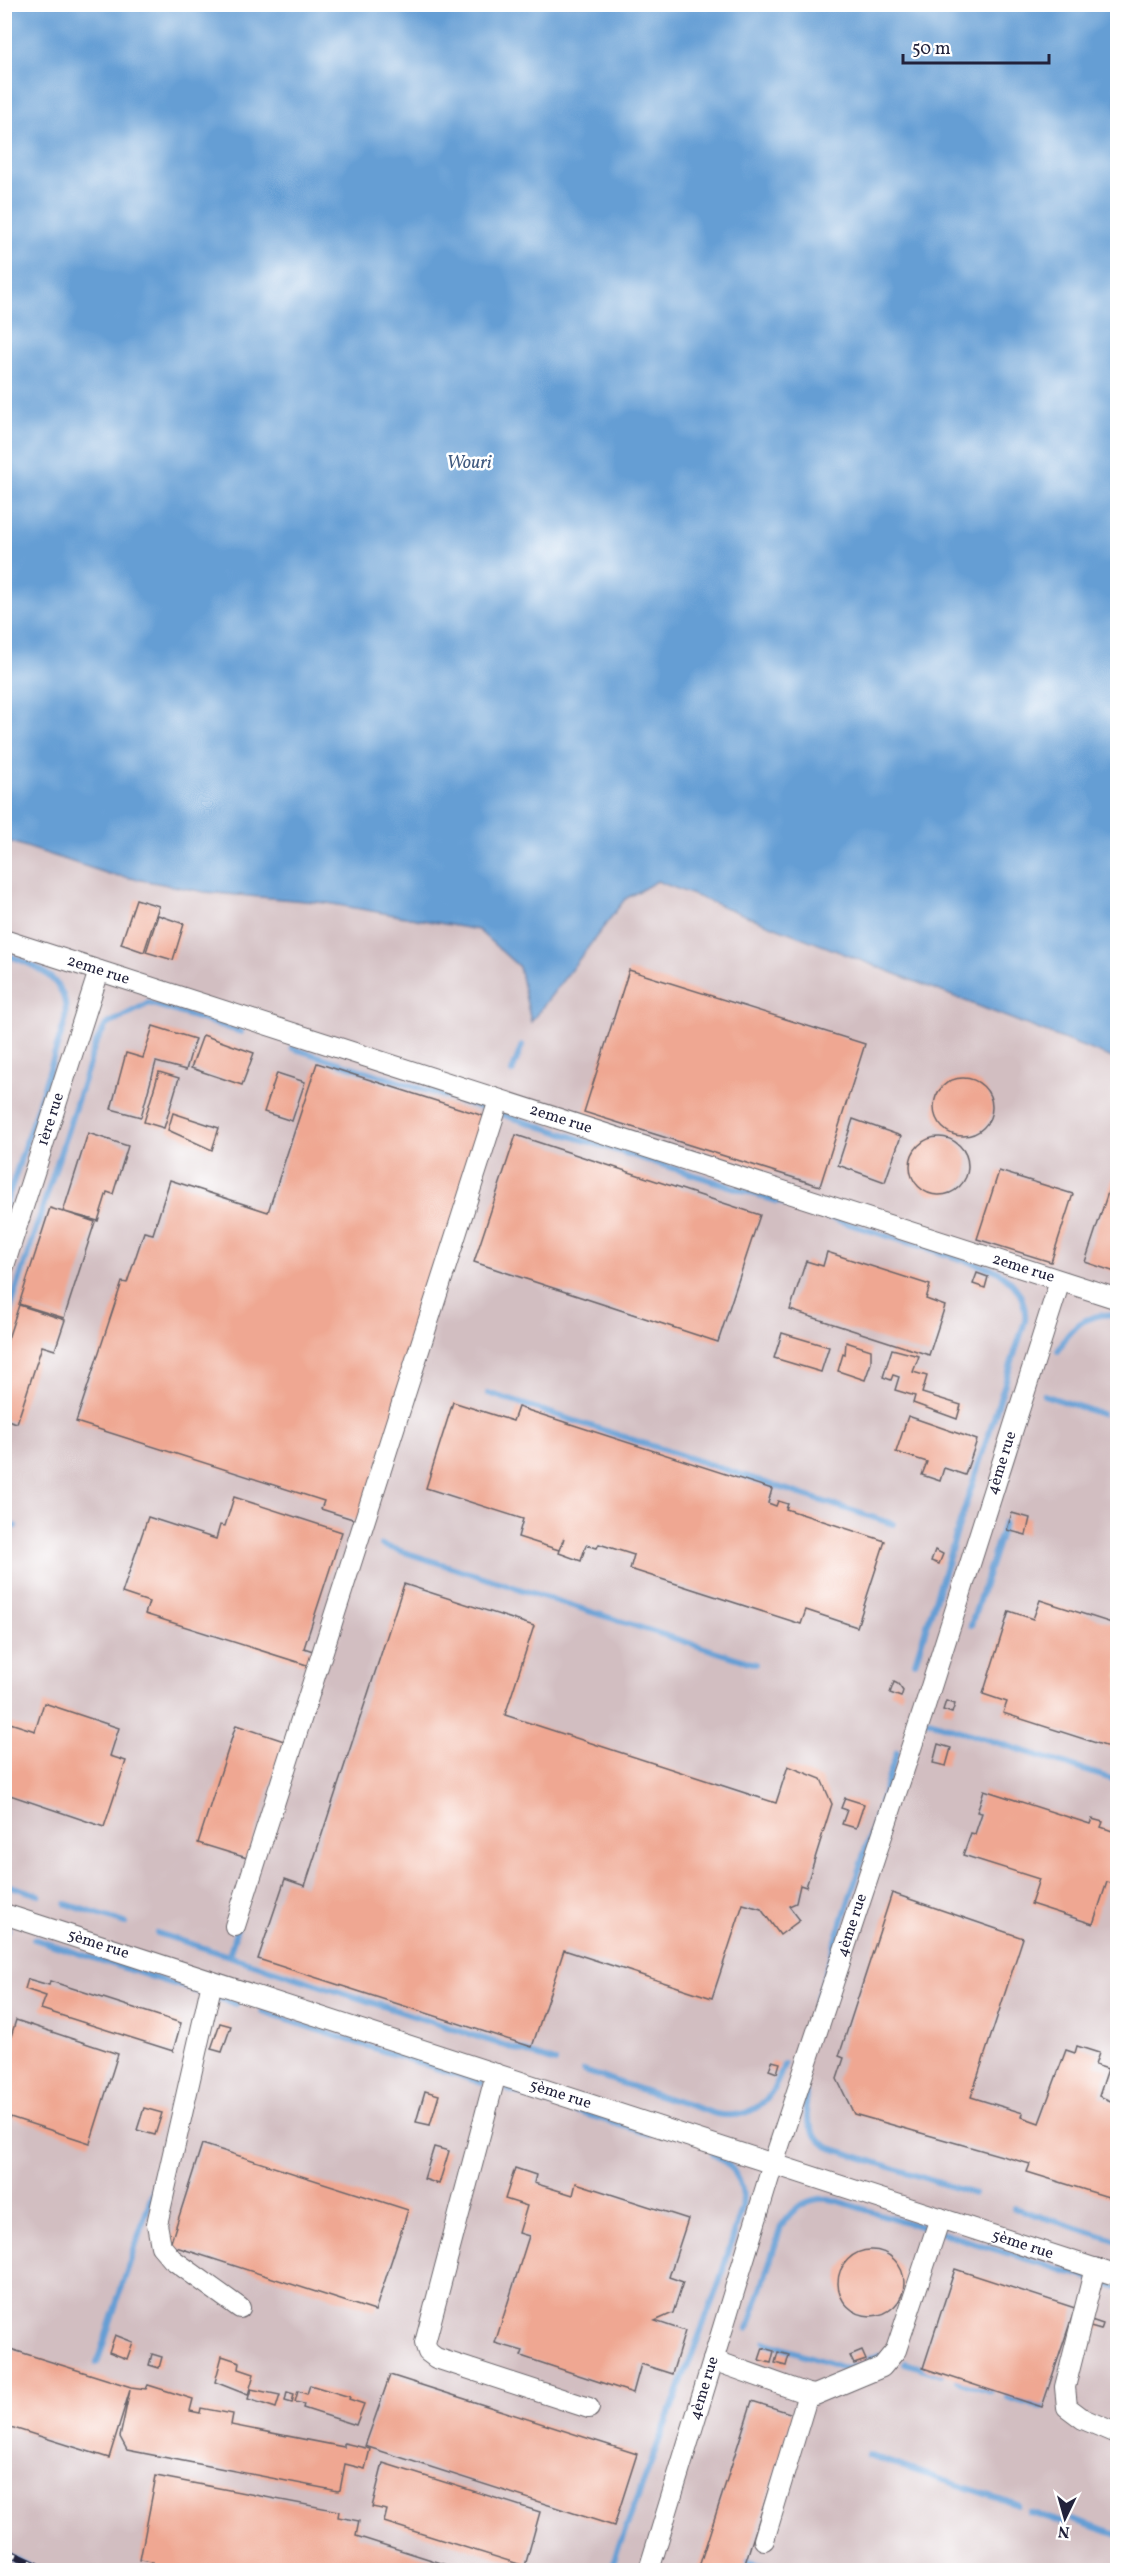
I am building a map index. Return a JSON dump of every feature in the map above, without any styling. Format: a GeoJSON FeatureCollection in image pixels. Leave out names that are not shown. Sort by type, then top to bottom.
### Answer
{"type":"FeatureCollection","features":[{"type":"Feature","properties":{"kind":"street","name":"2eme rue"},"geometry":{"type":"LineString","coordinates":[[4,940],[1118,1299]]}},
{"type":"Feature","properties":{"kind":"street","name":"1ère rue"},"geometry":{"type":"LineString","coordinates":[[4,1266],[99,971]]}},
{"type":"Feature","properties":{"kind":"street"},"geometry":{"type":"LineString","coordinates":[[235,1926],[499,1100]]}},
{"type":"Feature","properties":{"kind":"street","name":"4ème rue"},"geometry":{"type":"LineString","coordinates":[[649,2571],[773,2164],[923,1712],[1060,1281]]}},
{"type":"Feature","properties":{"kind":"street","name":"5ème rue"},"geometry":{"type":"LineString","coordinates":[[4,1914],[1118,2276]]}},
{"type":"Feature","properties":{"kind":"street"},"geometry":{"type":"LineString","coordinates":[[212,1982],[157,2224],[161,2246],[172,2259],[240,2308]]}},
{"type":"Feature","properties":{"kind":"street"},"geometry":{"type":"LineString","coordinates":[[496,2074],[424,2343],[428,2352],[436,2358],[589,2408]]}},
{"type":"Feature","properties":{"kind":"street"},"geometry":{"type":"LineString","coordinates":[[713,2360],[808,2394],[823,2392],[882,2367],[896,2350],[940,2218]]}},
{"type":"Feature","properties":{"kind":"street"},"geometry":{"type":"LineString","coordinates":[[1095,2268],[1065,2387],[1067,2407],[1083,2419],[1118,2434]]}},
{"type":"Feature","properties":{"kind":"street"},"geometry":{"type":"LineString","coordinates":[[764,2540],[808,2394]]}},
{"type":"Feature","properties":{"kind":"shaded area"},"geometry":{"type":"Polygon","coordinates":[[[4,840],[109,874],[205,892],[327,903],[478,930],[519,967],[531,1021],[625,899],[657,881],[1117,1060],[1117,2570],[5,2570],[4,840]]]}},
{"type":"Feature","properties":{"kind":"water","name":"Wouri"},"geometry":{"type":"Polygon","coordinates":[[[5,4],[1117,5],[1117,1060],[657,881],[625,899],[531,1022],[519,967],[478,930],[327,903],[205,892],[109,874],[5,840],[5,4]]]}},
{"type":"Feature","properties":{"kind":"building"},"geometry":{"type":"Polygon","coordinates":[[[136,899],[159,906],[144,952],[121,944],[136,899]]]}},
{"type":"Feature","properties":{"kind":"building"},"geometry":{"type":"Polygon","coordinates":[[[158,915],[184,924],[173,960],[146,952],[158,915]]]}},
{"type":"Feature","properties":{"kind":"building"},"geometry":{"type":"Polygon","coordinates":[[[629,970],[865,1044],[820,1186],[584,1112],[629,970]]]}},
{"type":"Feature","properties":{"kind":"building"},"geometry":{"type":"Polygon","coordinates":[[[153,1026],[195,1039],[186,1070],[156,1062],[141,1117],[111,1109],[126,1053],[143,1058],[153,1026]]]}},
{"type":"Feature","properties":{"kind":"building"},"geometry":{"type":"Polygon","coordinates":[[[203,1035],[254,1053],[242,1085],[191,1068],[203,1035]]]}},
{"type":"Feature","properties":{"kind":"building"},"geometry":{"type":"Polygon","coordinates":[[[317,1063],[490,1118],[359,1521],[321,1509],[324,1501],[76,1422],[122,1282],[127,1283],[144,1232],[153,1234],[170,1180],[268,1212],[317,1063]]]}},
{"type":"Feature","properties":{"kind":"building"},"geometry":{"type":"Polygon","coordinates":[[[159,1072],[179,1078],[164,1128],[144,1122],[159,1072]]]}},
{"type":"Feature","properties":{"kind":"building"},"geometry":{"type":"Polygon","coordinates":[[[277,1073],[305,1082],[292,1121],[264,1112],[277,1073]]]}},
{"type":"Feature","properties":{"kind":"building"},"geometry":{"type":"Polygon","coordinates":[[[963,1078],[974,1080],[984,1086],[990,1096],[992,1107],[990,1118],[984,1128],[974,1134],[963,1136],[952,1134],[942,1128],[936,1118],[934,1107],[936,1096],[942,1086],[952,1080],[963,1078]]]}},
{"type":"Feature","properties":{"kind":"building"},"geometry":{"type":"Polygon","coordinates":[[[173,1113],[219,1128],[212,1150],[168,1130],[173,1113]]]}},
{"type":"Feature","properties":{"kind":"building"},"geometry":{"type":"Polygon","coordinates":[[[853,1119],[901,1136],[885,1182],[838,1165],[853,1119]]]}},
{"type":"Feature","properties":{"kind":"building"},"geometry":{"type":"Polygon","coordinates":[[[88,1133],[128,1146],[113,1194],[107,1192],[98,1221],[65,1212],[95,1222],[64,1318],[19,1304],[50,1208],[63,1212],[88,1133]]]}},
{"type":"Feature","properties":{"kind":"building"},"geometry":{"type":"Polygon","coordinates":[[[516,1135],[760,1215],[718,1342],[474,1262],[516,1135]]]}},
{"type":"Feature","properties":{"kind":"building"},"geometry":{"type":"Polygon","coordinates":[[[939,1137],[950,1139],[960,1145],[966,1155],[968,1166],[966,1177],[960,1187],[950,1193],[939,1195],[928,1193],[918,1187],[912,1177],[910,1166],[912,1155],[918,1145],[928,1139],[939,1137]]]}},
{"type":"Feature","properties":{"kind":"building"},"geometry":{"type":"Polygon","coordinates":[[[1118,1162],[1118,1273],[1085,1262],[1118,1162]]]}},
{"type":"Feature","properties":{"kind":"building"},"geometry":{"type":"Polygon","coordinates":[[[999,1171],[1073,1194],[1051,1262],[977,1239],[999,1171]]]}},
{"type":"Feature","properties":{"kind":"building"},"geometry":{"type":"Polygon","coordinates":[[[827,1252],[930,1285],[926,1299],[945,1306],[929,1355],[790,1310],[806,1261],[823,1266],[827,1252]]]}},
{"type":"Feature","properties":{"kind":"building"},"geometry":{"type":"Polygon","coordinates":[[[977,1273],[988,1277],[985,1288],[973,1284],[977,1273]]]}},
{"type":"Feature","properties":{"kind":"building"},"geometry":{"type":"Polygon","coordinates":[[[19,1305],[65,1320],[55,1350],[42,1346],[17,1423],[4,1419],[4,1351],[19,1305]]]}},
{"type":"Feature","properties":{"kind":"building"},"geometry":{"type":"Polygon","coordinates":[[[782,1333],[829,1347],[821,1372],[774,1358],[782,1333]]]}},
{"type":"Feature","properties":{"kind":"building"},"geometry":{"type":"Polygon","coordinates":[[[846,1342],[871,1350],[871,1363],[865,1380],[838,1371],[843,1354],[845,1355],[846,1342]]]}},
{"type":"Feature","properties":{"kind":"building"},"geometry":{"type":"Polygon","coordinates":[[[892,1349],[919,1356],[913,1372],[927,1376],[922,1393],[961,1405],[957,1419],[913,1403],[915,1396],[895,1390],[899,1377],[893,1375],[891,1380],[883,1377],[892,1349]]]}},
{"type":"Feature","properties":{"kind":"building"},"geometry":{"type":"Polygon","coordinates":[[[453,1402],[513,1421],[518,1407],[772,1489],[768,1503],[776,1506],[778,1501],[788,1504],[786,1509],[885,1541],[857,1627],[806,1610],[801,1624],[630,1569],[634,1555],[599,1544],[597,1548],[586,1545],[581,1561],[559,1553],[564,1538],[559,1550],[518,1537],[523,1519],[426,1488],[453,1402]]]}},
{"type":"Feature","properties":{"kind":"building"},"geometry":{"type":"Polygon","coordinates":[[[908,1416],[977,1440],[965,1475],[944,1468],[940,1481],[922,1475],[927,1462],[896,1452],[908,1416]]]}},
{"type":"Feature","properties":{"kind":"building"},"geometry":{"type":"Polygon","coordinates":[[[234,1497],[342,1532],[304,1648],[316,1652],[310,1666],[145,1614],[149,1602],[122,1593],[148,1517],[216,1539],[220,1525],[225,1526],[234,1497]]]}},
{"type":"Feature","properties":{"kind":"building"},"geometry":{"type":"Polygon","coordinates":[[[1012,1513],[1030,1518],[1026,1535],[1007,1530],[1012,1513]]]}},
{"type":"Feature","properties":{"kind":"building"},"geometry":{"type":"Polygon","coordinates":[[[935,1550],[943,1554],[939,1564],[931,1561],[935,1550]]]}},
{"type":"Feature","properties":{"kind":"building"},"geometry":{"type":"Polygon","coordinates":[[[404,1584],[534,1626],[505,1715],[776,1803],[788,1766],[821,1779],[832,1804],[806,1887],[800,1885],[796,1903],[789,1906],[800,1920],[780,1935],[761,1909],[743,1904],[712,1998],[564,1950],[532,2047],[258,1959],[285,1879],[305,1886],[404,1584]]]}},
{"type":"Feature","properties":{"kind":"building"},"geometry":{"type":"Polygon","coordinates":[[[1040,1600],[1118,1625],[1118,1750],[1003,1713],[1007,1702],[983,1694],[1009,1611],[1033,1619],[1040,1600]]]}},
{"type":"Feature","properties":{"kind":"building"},"geometry":{"type":"Polygon","coordinates":[[[894,1682],[903,1691],[901,1697],[890,1693],[894,1682]]]}},
{"type":"Feature","properties":{"kind":"building"},"geometry":{"type":"Polygon","coordinates":[[[946,1701],[955,1704],[952,1713],[943,1710],[946,1701]]]}},
{"type":"Feature","properties":{"kind":"building"},"geometry":{"type":"Polygon","coordinates":[[[44,1703],[119,1728],[110,1756],[126,1761],[104,1827],[4,1793],[4,1721],[35,1731],[44,1703]]]}},
{"type":"Feature","properties":{"kind":"building"},"geometry":{"type":"Polygon","coordinates":[[[236,1725],[284,1741],[247,1858],[198,1843],[236,1725]]]}},
{"type":"Feature","properties":{"kind":"building"},"geometry":{"type":"Polygon","coordinates":[[[938,1744],[951,1748],[946,1766],[933,1763],[938,1744]]]}},
{"type":"Feature","properties":{"kind":"building"},"geometry":{"type":"Polygon","coordinates":[[[984,1790],[1090,1824],[1092,1819],[1103,1822],[1101,1827],[1118,1833],[1118,1849],[1114,1859],[1118,1860],[1118,1885],[1107,1882],[1093,1924],[1031,1904],[1039,1879],[963,1855],[971,1833],[975,1834],[982,1813],[977,1812],[984,1790]]]}},
{"type":"Feature","properties":{"kind":"building"},"geometry":{"type":"Polygon","coordinates":[[[845,1798],[864,1804],[856,1828],[842,1824],[847,1810],[841,1808],[845,1798]]]}},
{"type":"Feature","properties":{"kind":"building"},"geometry":{"type":"Polygon","coordinates":[[[892,1893],[1023,1938],[971,2097],[1023,2113],[1022,2117],[1039,2123],[1066,2050],[1075,2053],[1077,2046],[1099,2053],[1095,2065],[1108,2069],[1099,2096],[1118,2104],[1118,2200],[1027,2172],[1030,2164],[854,2114],[837,2079],[844,2058],[839,2056],[892,1893]]]}},
{"type":"Feature","properties":{"kind":"building"},"geometry":{"type":"Polygon","coordinates":[[[28,1979],[49,1985],[50,1981],[181,2023],[173,2051],[41,2009],[46,1996],[25,1989],[28,1979]]]}},
{"type":"Feature","properties":{"kind":"building"},"geometry":{"type":"Polygon","coordinates":[[[16,2020],[118,2054],[90,2143],[4,2115],[4,2042],[9,2043],[16,2020]]]}},
{"type":"Feature","properties":{"kind":"building"},"geometry":{"type":"Polygon","coordinates":[[[220,2023],[231,2026],[222,2052],[211,2049],[220,2023]]]}},
{"type":"Feature","properties":{"kind":"building"},"geometry":{"type":"Polygon","coordinates":[[[772,2061],[780,2063],[777,2073],[769,2070],[772,2061]]]}},
{"type":"Feature","properties":{"kind":"building"},"geometry":{"type":"Polygon","coordinates":[[[425,2091],[439,2095],[430,2125],[416,2122],[425,2091]]]}},
{"type":"Feature","properties":{"kind":"building"},"geometry":{"type":"Polygon","coordinates":[[[144,2108],[162,2113],[155,2135],[137,2130],[144,2108]]]}},
{"type":"Feature","properties":{"kind":"building"},"geometry":{"type":"Polygon","coordinates":[[[202,2144],[408,2210],[375,2311],[170,2245],[202,2144]]]}},
{"type":"Feature","properties":{"kind":"building"},"geometry":{"type":"Polygon","coordinates":[[[434,2147],[449,2151],[439,2184],[424,2179],[434,2147]]]}},
{"type":"Feature","properties":{"kind":"building"},"geometry":{"type":"Polygon","coordinates":[[[515,2168],[536,2175],[534,2183],[573,2195],[576,2183],[688,2219],[669,2277],[683,2282],[673,2313],[655,2321],[685,2331],[672,2374],[641,2364],[633,2393],[521,2356],[523,2351],[495,2343],[529,2236],[519,2233],[527,2206],[505,2199],[515,2168]]]}},
{"type":"Feature","properties":{"kind":"building"},"geometry":{"type":"Polygon","coordinates":[[[864,2250],[878,2250],[890,2255],[899,2264],[904,2283],[902,2296],[895,2307],[878,2316],[864,2316],[852,2311],[843,2302],[838,2290],[838,2276],[843,2264],[852,2255],[864,2250]]]}},
{"type":"Feature","properties":{"kind":"building"},"geometry":{"type":"Polygon","coordinates":[[[955,2269],[1075,2308],[1042,2407],[923,2368],[955,2269]]]}},
{"type":"Feature","properties":{"kind":"building"},"geometry":{"type":"Polygon","coordinates":[[[1085,2318],[1103,2324],[1101,2330],[1083,2325],[1085,2318]]]}},
{"type":"Feature","properties":{"kind":"building"},"geometry":{"type":"Polygon","coordinates":[[[115,2335],[133,2342],[127,2359],[109,2352],[115,2335]]]}},
{"type":"Feature","properties":{"kind":"building"},"geometry":{"type":"Polygon","coordinates":[[[4,2347],[131,2387],[146,2389],[148,2385],[193,2399],[190,2411],[200,2413],[201,2408],[233,2414],[231,2425],[344,2447],[344,2443],[370,2449],[365,2469],[345,2464],[338,2491],[127,2450],[120,2437],[130,2390],[109,2458],[4,2425],[4,2347]]]}},
{"type":"Feature","properties":{"kind":"building"},"geometry":{"type":"Polygon","coordinates":[[[763,2348],[774,2351],[771,2363],[759,2360],[763,2348]]]}},
{"type":"Feature","properties":{"kind":"building"},"geometry":{"type":"Polygon","coordinates":[[[862,2351],[866,2360],[854,2364],[850,2356],[862,2351]]]}},
{"type":"Feature","properties":{"kind":"building"},"geometry":{"type":"Polygon","coordinates":[[[778,2352],[789,2355],[786,2366],[775,2363],[778,2352]]]}},
{"type":"Feature","properties":{"kind":"building"},"geometry":{"type":"Polygon","coordinates":[[[152,2354],[162,2357],[159,2368],[149,2365],[152,2354]]]}},
{"type":"Feature","properties":{"kind":"building"},"geometry":{"type":"Polygon","coordinates":[[[222,2356],[240,2362],[239,2369],[254,2374],[248,2395],[215,2382],[222,2356]]]}},
{"type":"Feature","properties":{"kind":"building"},"geometry":{"type":"Polygon","coordinates":[[[390,2375],[637,2454],[614,2526],[365,2446],[390,2375]]]}},
{"type":"Feature","properties":{"kind":"building"},"geometry":{"type":"Polygon","coordinates":[[[310,2385],[350,2397],[349,2399],[364,2404],[356,2425],[303,2408],[304,2404],[295,2402],[298,2391],[307,2394],[310,2385]]]}},
{"type":"Feature","properties":{"kind":"building"},"geometry":{"type":"Polygon","coordinates":[[[251,2389],[280,2395],[276,2408],[248,2399],[251,2389]]]}},
{"type":"Feature","properties":{"kind":"building"},"geometry":{"type":"Polygon","coordinates":[[[287,2392],[294,2394],[292,2403],[285,2401],[287,2392]]]}},
{"type":"Feature","properties":{"kind":"building"},"geometry":{"type":"Polygon","coordinates":[[[752,2401],[793,2414],[743,2570],[698,2570],[752,2401]]]}},
{"type":"Feature","properties":{"kind":"building"},"geometry":{"type":"Polygon","coordinates":[[[383,2463],[540,2512],[525,2566],[384,2522],[387,2510],[372,2507],[383,2463]]]}},
{"type":"Feature","properties":{"kind":"building"},"geometry":{"type":"Polygon","coordinates":[[[156,2476],[339,2511],[338,2517],[359,2521],[356,2536],[463,2570],[150,2570],[152,2562],[140,2560],[156,2476]]]}},
{"type":"Feature","properties":{"kind":"building"},"geometry":{"type":"Polygon","coordinates":[[[5,2563],[20,2570],[5,2570],[5,2563]]]}},
{"type":"Feature","properties":{"kind":"waterway"},"geometry":{"type":"LineString","coordinates":[[4,954],[41,970],[51,978],[64,997],[66,1010],[64,1025],[4,1210]]}},
{"type":"Feature","properties":{"kind":"waterway"},"geometry":{"type":"LineString","coordinates":[[4,1328],[95,1045],[106,1025],[149,1003],[241,1032]]}},
{"type":"Feature","properties":{"kind":"waterway"},"geometry":{"type":"LineString","coordinates":[[512,1072],[522,1045]]}},
{"type":"Feature","properties":{"kind":"waterway"},"geometry":{"type":"LineString","coordinates":[[292,1048],[995,1270],[1008,1279],[1018,1291],[1024,1305],[1025,1321],[915,1662]]}},
{"type":"Feature","properties":{"kind":"waterway"},"geometry":{"type":"LineString","coordinates":[[1058,1351],[1068,1334],[1081,1322],[1098,1316],[1118,1315]]}},
{"type":"Feature","properties":{"kind":"waterway"},"geometry":{"type":"LineString","coordinates":[[488,1393],[893,1524]]}},
{"type":"Feature","properties":{"kind":"waterway"},"geometry":{"type":"LineString","coordinates":[[1044,1395],[1101,1414]]}},
{"type":"Feature","properties":{"kind":"waterway"},"geometry":{"type":"LineString","coordinates":[[971,1625],[1004,1523]]}},
{"type":"Feature","properties":{"kind":"waterway"},"geometry":{"type":"LineString","coordinates":[[4,1530],[15,1526]]}},
{"type":"Feature","properties":{"kind":"waterway"},"geometry":{"type":"LineString","coordinates":[[382,1545],[755,1664]]}},
{"type":"Feature","properties":{"kind":"waterway"},"geometry":{"type":"LineString","coordinates":[[926,1720],[1118,1781]]}},
{"type":"Feature","properties":{"kind":"waterway"},"geometry":{"type":"LineString","coordinates":[[804,2039],[897,1752]]}},
{"type":"Feature","properties":{"kind":"waterway"},"geometry":{"type":"LineString","coordinates":[[4,1884],[39,1895]]}},
{"type":"Feature","properties":{"kind":"waterway"},"geometry":{"type":"LineString","coordinates":[[66,1904],[125,1923]]}},
{"type":"Feature","properties":{"kind":"waterway"},"geometry":{"type":"LineString","coordinates":[[157,1933],[229,1956],[237,1928]]}},
{"type":"Feature","properties":{"kind":"waterway"},"geometry":{"type":"LineString","coordinates":[[4,1929],[8,1930]]}},
{"type":"Feature","properties":{"kind":"waterway"},"geometry":{"type":"LineString","coordinates":[[34,1939],[236,2004]]}},
{"type":"Feature","properties":{"kind":"waterway"},"geometry":{"type":"LineString","coordinates":[[229,1956],[555,2062]]}},
{"type":"Feature","properties":{"kind":"waterway"},"geometry":{"type":"LineString","coordinates":[[262,2012],[482,2083]]}},
{"type":"Feature","properties":{"kind":"waterway"},"geometry":{"type":"LineString","coordinates":[[584,2071],[716,2114],[730,2115],[742,2114],[761,2104],[775,2087],[784,2064]]}},
{"type":"Feature","properties":{"kind":"waterway"},"geometry":{"type":"LineString","coordinates":[[508,2090],[649,2134]]}},
{"type":"Feature","properties":{"kind":"waterway"},"geometry":{"type":"LineString","coordinates":[[806,2093],[809,2123],[812,2130],[828,2147],[974,2194]]}},
{"type":"Feature","properties":{"kind":"waterway"},"geometry":{"type":"LineString","coordinates":[[610,2570],[718,2286],[742,2208],[742,2191],[737,2176],[727,2164],[713,2154]]}},
{"type":"Feature","properties":{"kind":"waterway"},"geometry":{"type":"LineString","coordinates":[[97,2363],[160,2170]]}},
{"type":"Feature","properties":{"kind":"waterway"},"geometry":{"type":"LineString","coordinates":[[748,2329],[781,2227],[797,2208],[818,2199],[834,2200],[1118,2287]]}},
{"type":"Feature","properties":{"kind":"waterway"},"geometry":{"type":"LineString","coordinates":[[1014,2208],[1118,2241]]}},
{"type":"Feature","properties":{"kind":"waterway"},"geometry":{"type":"LineString","coordinates":[[765,2342],[847,2369],[879,2355],[885,2357]]}},
{"type":"Feature","properties":{"kind":"waterway"},"geometry":{"type":"LineString","coordinates":[[906,2363],[941,2375]]}},
{"type":"Feature","properties":{"kind":"waterway"},"geometry":{"type":"LineString","coordinates":[[957,2380],[990,2391]]}},
{"type":"Feature","properties":{"kind":"waterway"},"geometry":{"type":"LineString","coordinates":[[1007,2397],[1042,2408]]}},
{"type":"Feature","properties":{"kind":"waterway"},"geometry":{"type":"LineString","coordinates":[[868,2455],[1018,2505]]}},
{"type":"Feature","properties":{"kind":"waterway"},"geometry":{"type":"LineString","coordinates":[[1030,2512],[1063,2523]]}},
{"type":"Feature","properties":{"kind":"waterway"},"geometry":{"type":"LineString","coordinates":[[1072,2520],[1118,2535]]}},
{"type":"Feature","properties":{"kind":"waterway"},"geometry":{"type":"LineString","coordinates":[[7,2555],[38,2570]]}},
{"type":"Feature","properties":{"kind":"waterway"},"geometry":{"type":"LineString","coordinates":[[748,2563],[772,2570]]}},
{"type":"Feature","properties":{"kind":"railway"},"geometry":{"type":"LineString","coordinates":[[4,2550],[47,2570]]}}]}
